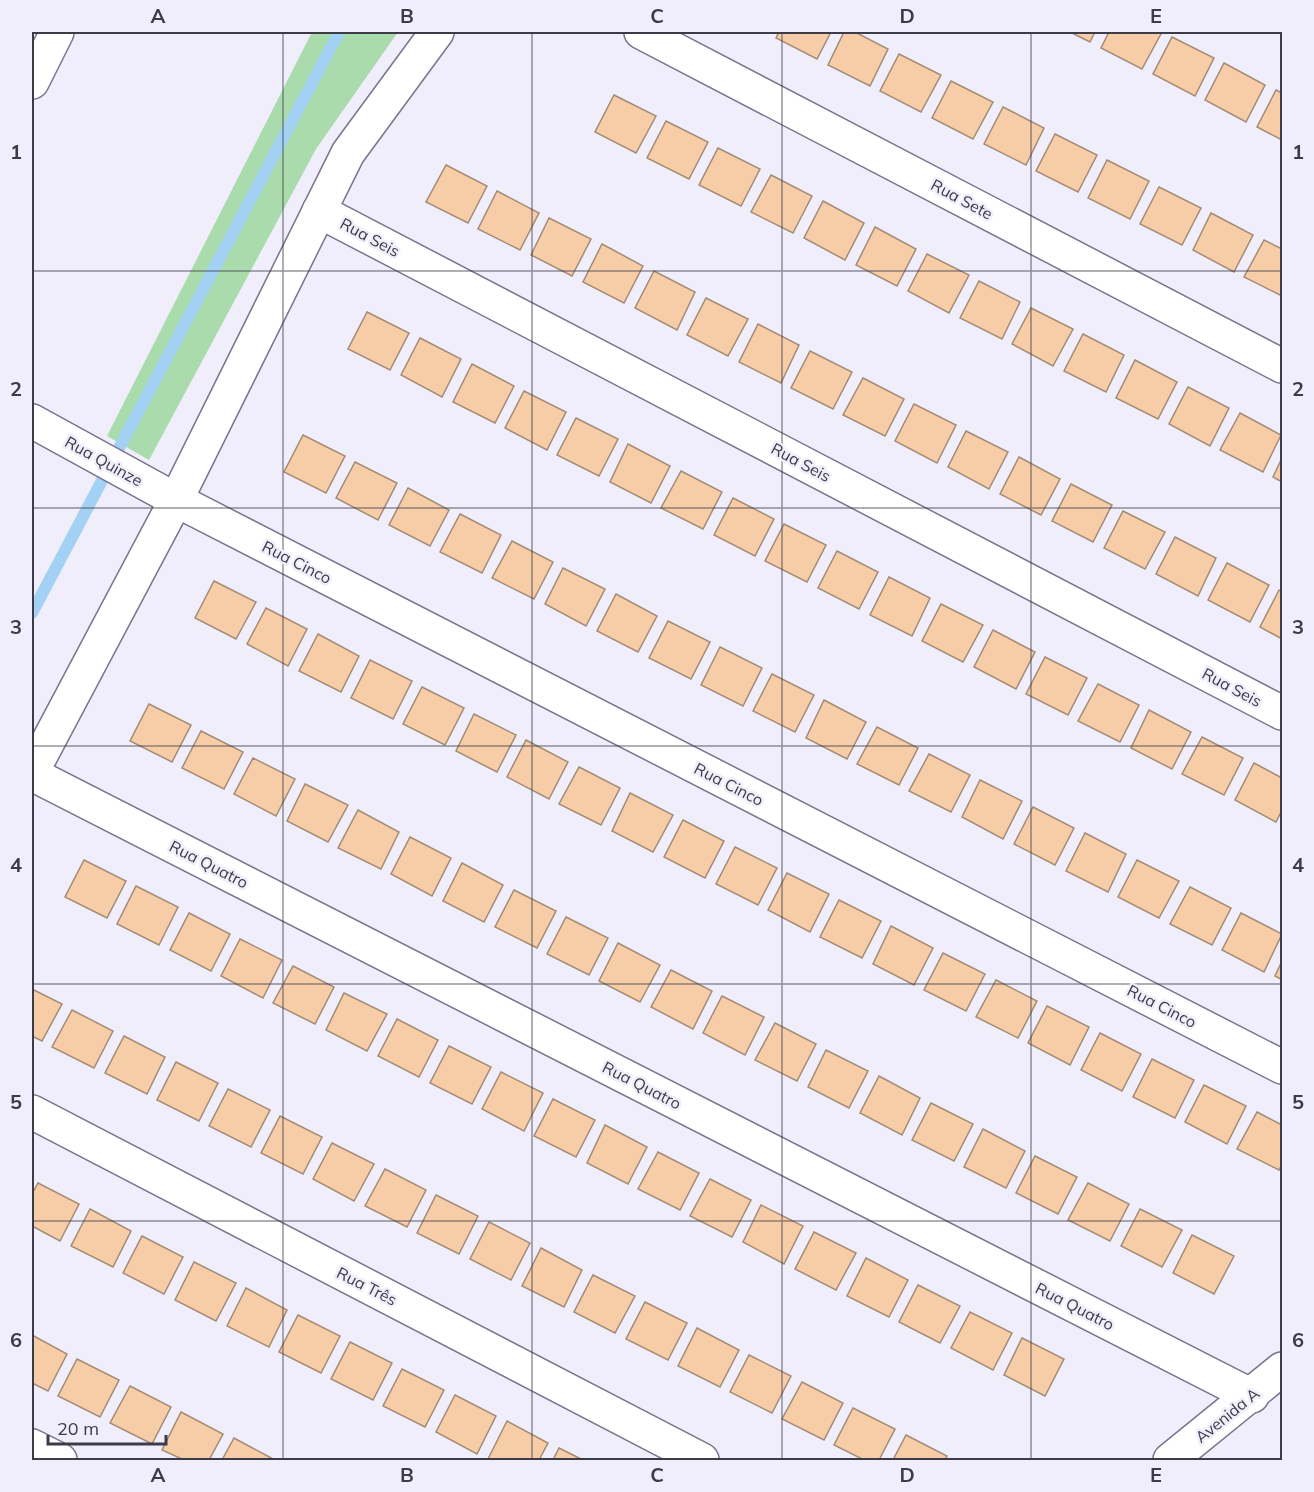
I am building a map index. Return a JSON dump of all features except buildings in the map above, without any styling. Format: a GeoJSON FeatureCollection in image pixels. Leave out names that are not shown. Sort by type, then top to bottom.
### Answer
{"type":"FeatureCollection","features":[{"type":"Feature","properties":{"kind":"street"},"geometry":{"type":"LineString","coordinates":[[32,82],[57,32]]}},
{"type":"Feature","properties":{"kind":"street"},"geometry":{"type":"LineString","coordinates":[[32,773],[176,501],[348,153],[436,32]]}},
{"type":"Feature","properties":{"kind":"street","name":"Rua Sete"},"geometry":{"type":"LineString","coordinates":[[641,32],[1282,366]]}},
{"type":"Feature","properties":{"kind":"street","name":"Rua Seis"},"geometry":{"type":"LineString","coordinates":[[320,211],[1282,713]]}},
{"type":"Feature","properties":{"kind":"street","name":"Rua Quinze"},"geometry":{"type":"LineString","coordinates":[[32,421],[176,501]]}},
{"type":"Feature","properties":{"kind":"street","name":"Rua Cinco"},"geometry":{"type":"LineString","coordinates":[[176,501],[1282,1067]]}},
{"type":"Feature","properties":{"kind":"street","name":"Rua Quatro"},"geometry":{"type":"LineString","coordinates":[[32,773],[1252,1396]]}},
{"type":"Feature","properties":{"kind":"street","name":"Rua Três"},"geometry":{"type":"LineString","coordinates":[[32,1112],[702,1461]]}},
{"type":"Feature","properties":{"kind":"street","name":"Avenida A"},"geometry":{"type":"LineString","coordinates":[[1170,1461],[1252,1396],[1282,1369]]}},
{"type":"Feature","properties":{"kind":"street"},"geometry":{"type":"LineString","coordinates":[[32,1446],[60,1461]]}},
{"type":"Feature","properties":{"kind":"green space"},"geometry":{"type":"Polygon","coordinates":[[[312,32],[398,32],[316,149],[149,460],[107,436],[312,32]]]}},
{"type":"Feature","properties":{"kind":"waterway"},"geometry":{"type":"LineString","coordinates":[[32,613],[339,32]]}}]}
